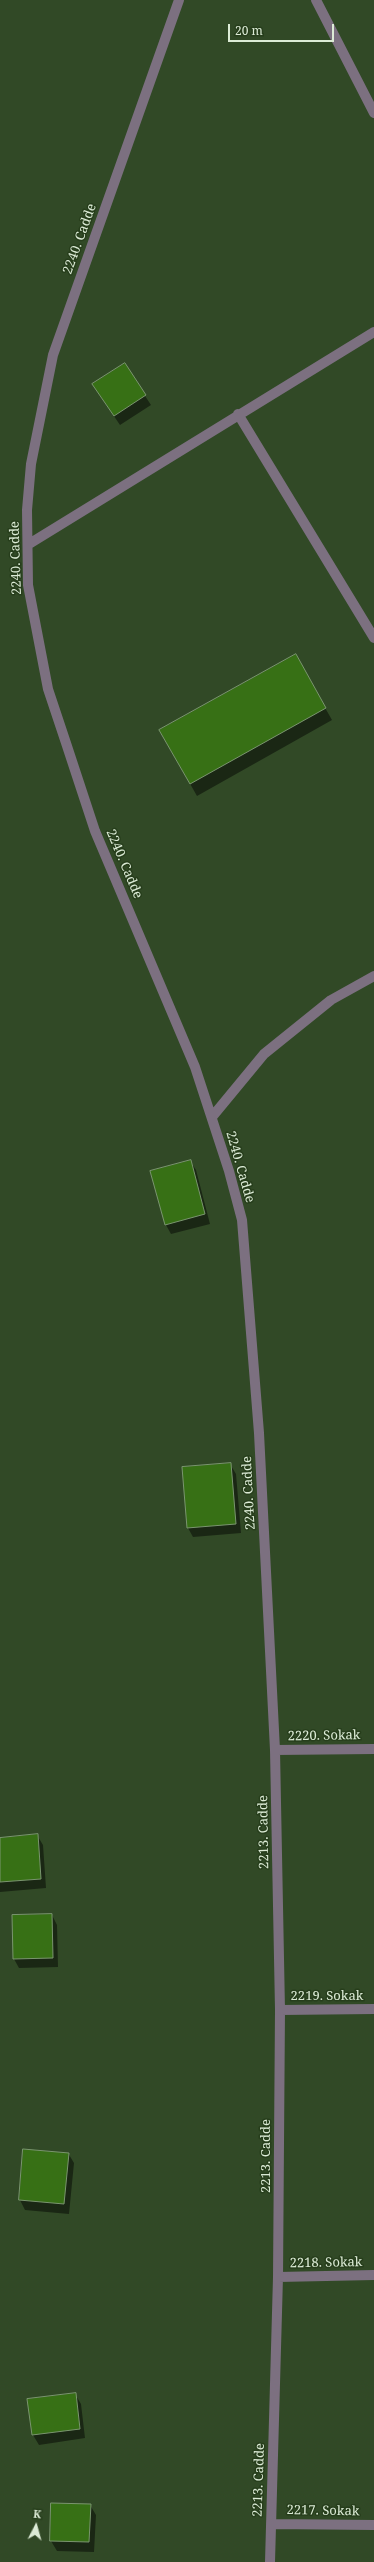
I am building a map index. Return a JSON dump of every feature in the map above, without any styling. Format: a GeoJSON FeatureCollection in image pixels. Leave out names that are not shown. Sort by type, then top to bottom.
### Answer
{"type":"FeatureCollection","features":[{"type":"Feature","properties":{"kind":"street","name":"2240. Cadde"},"geometry":{"type":"LineString","coordinates":[[180,0],[53,355],[31,464],[27,510],[28,585],[35,631],[48,688],[62,732],[96,831],[195,1067],[212,1117],[242,1220],[249,1288],[260,1441],[275,1750]]}},
{"type":"Feature","properties":{"kind":"street"},"geometry":{"type":"LineString","coordinates":[[316,0],[374,113]]}},
{"type":"Feature","properties":{"kind":"street"},"geometry":{"type":"LineString","coordinates":[[28,544],[374,332]]}},
{"type":"Feature","properties":{"kind":"street"},"geometry":{"type":"LineString","coordinates":[[238,414],[374,638]]}},
{"type":"Feature","properties":{"kind":"street"},"geometry":{"type":"LineString","coordinates":[[212,1117],[264,1054],[331,1000],[374,976]]}},
{"type":"Feature","properties":{"kind":"street","name":"2220. Sokak"},"geometry":{"type":"LineString","coordinates":[[275,1750],[374,1749]]}},
{"type":"Feature","properties":{"kind":"street","name":"2213. Cadde"},"geometry":{"type":"LineString","coordinates":[[270,2562],[278,2277],[280,2010],[275,1750]]}},
{"type":"Feature","properties":{"kind":"street","name":"2219. Sokak"},"geometry":{"type":"LineString","coordinates":[[280,2010],[374,2009]]}},
{"type":"Feature","properties":{"kind":"street","name":"2218. Sokak"},"geometry":{"type":"LineString","coordinates":[[278,2277],[374,2275]]}},
{"type":"Feature","properties":{"kind":"street","name":"2217. Sokak"},"geometry":{"type":"LineString","coordinates":[[271,2524],[374,2525]]}},
{"type":"Feature","properties":{"kind":"building"},"geometry":{"type":"Polygon","coordinates":[[[125,363],[146,395],[114,416],[92,384],[125,363]]]}},
{"type":"Feature","properties":{"kind":"building"},"geometry":{"type":"Polygon","coordinates":[[[296,654],[326,708],[190,784],[159,730],[296,654]]]}},
{"type":"Feature","properties":{"kind":"building"},"geometry":{"type":"Polygon","coordinates":[[[191,1160],[205,1214],[165,1225],[150,1171],[191,1160]]]}},
{"type":"Feature","properties":{"kind":"building"},"geometry":{"type":"Polygon","coordinates":[[[231,1463],[236,1524],[187,1528],[182,1467],[231,1463]]]}},
{"type":"Feature","properties":{"kind":"building"},"geometry":{"type":"Polygon","coordinates":[[[38,1834],[41,1879],[0,1882],[0,1838],[38,1834]]]}},
{"type":"Feature","properties":{"kind":"building"},"geometry":{"type":"Polygon","coordinates":[[[52,1914],[53,1958],[13,1959],[12,1915],[52,1914]]]}},
{"type":"Feature","properties":{"kind":"building"},"geometry":{"type":"Polygon","coordinates":[[[23,2149],[69,2153],[64,2204],[19,2200],[23,2149]]]}},
{"type":"Feature","properties":{"kind":"building"},"geometry":{"type":"Polygon","coordinates":[[[76,2393],[80,2429],[32,2435],[27,2399],[76,2393]]]}},
{"type":"Feature","properties":{"kind":"building"},"geometry":{"type":"Polygon","coordinates":[[[51,2503],[91,2504],[89,2542],[50,2541],[51,2503]]]}}]}
